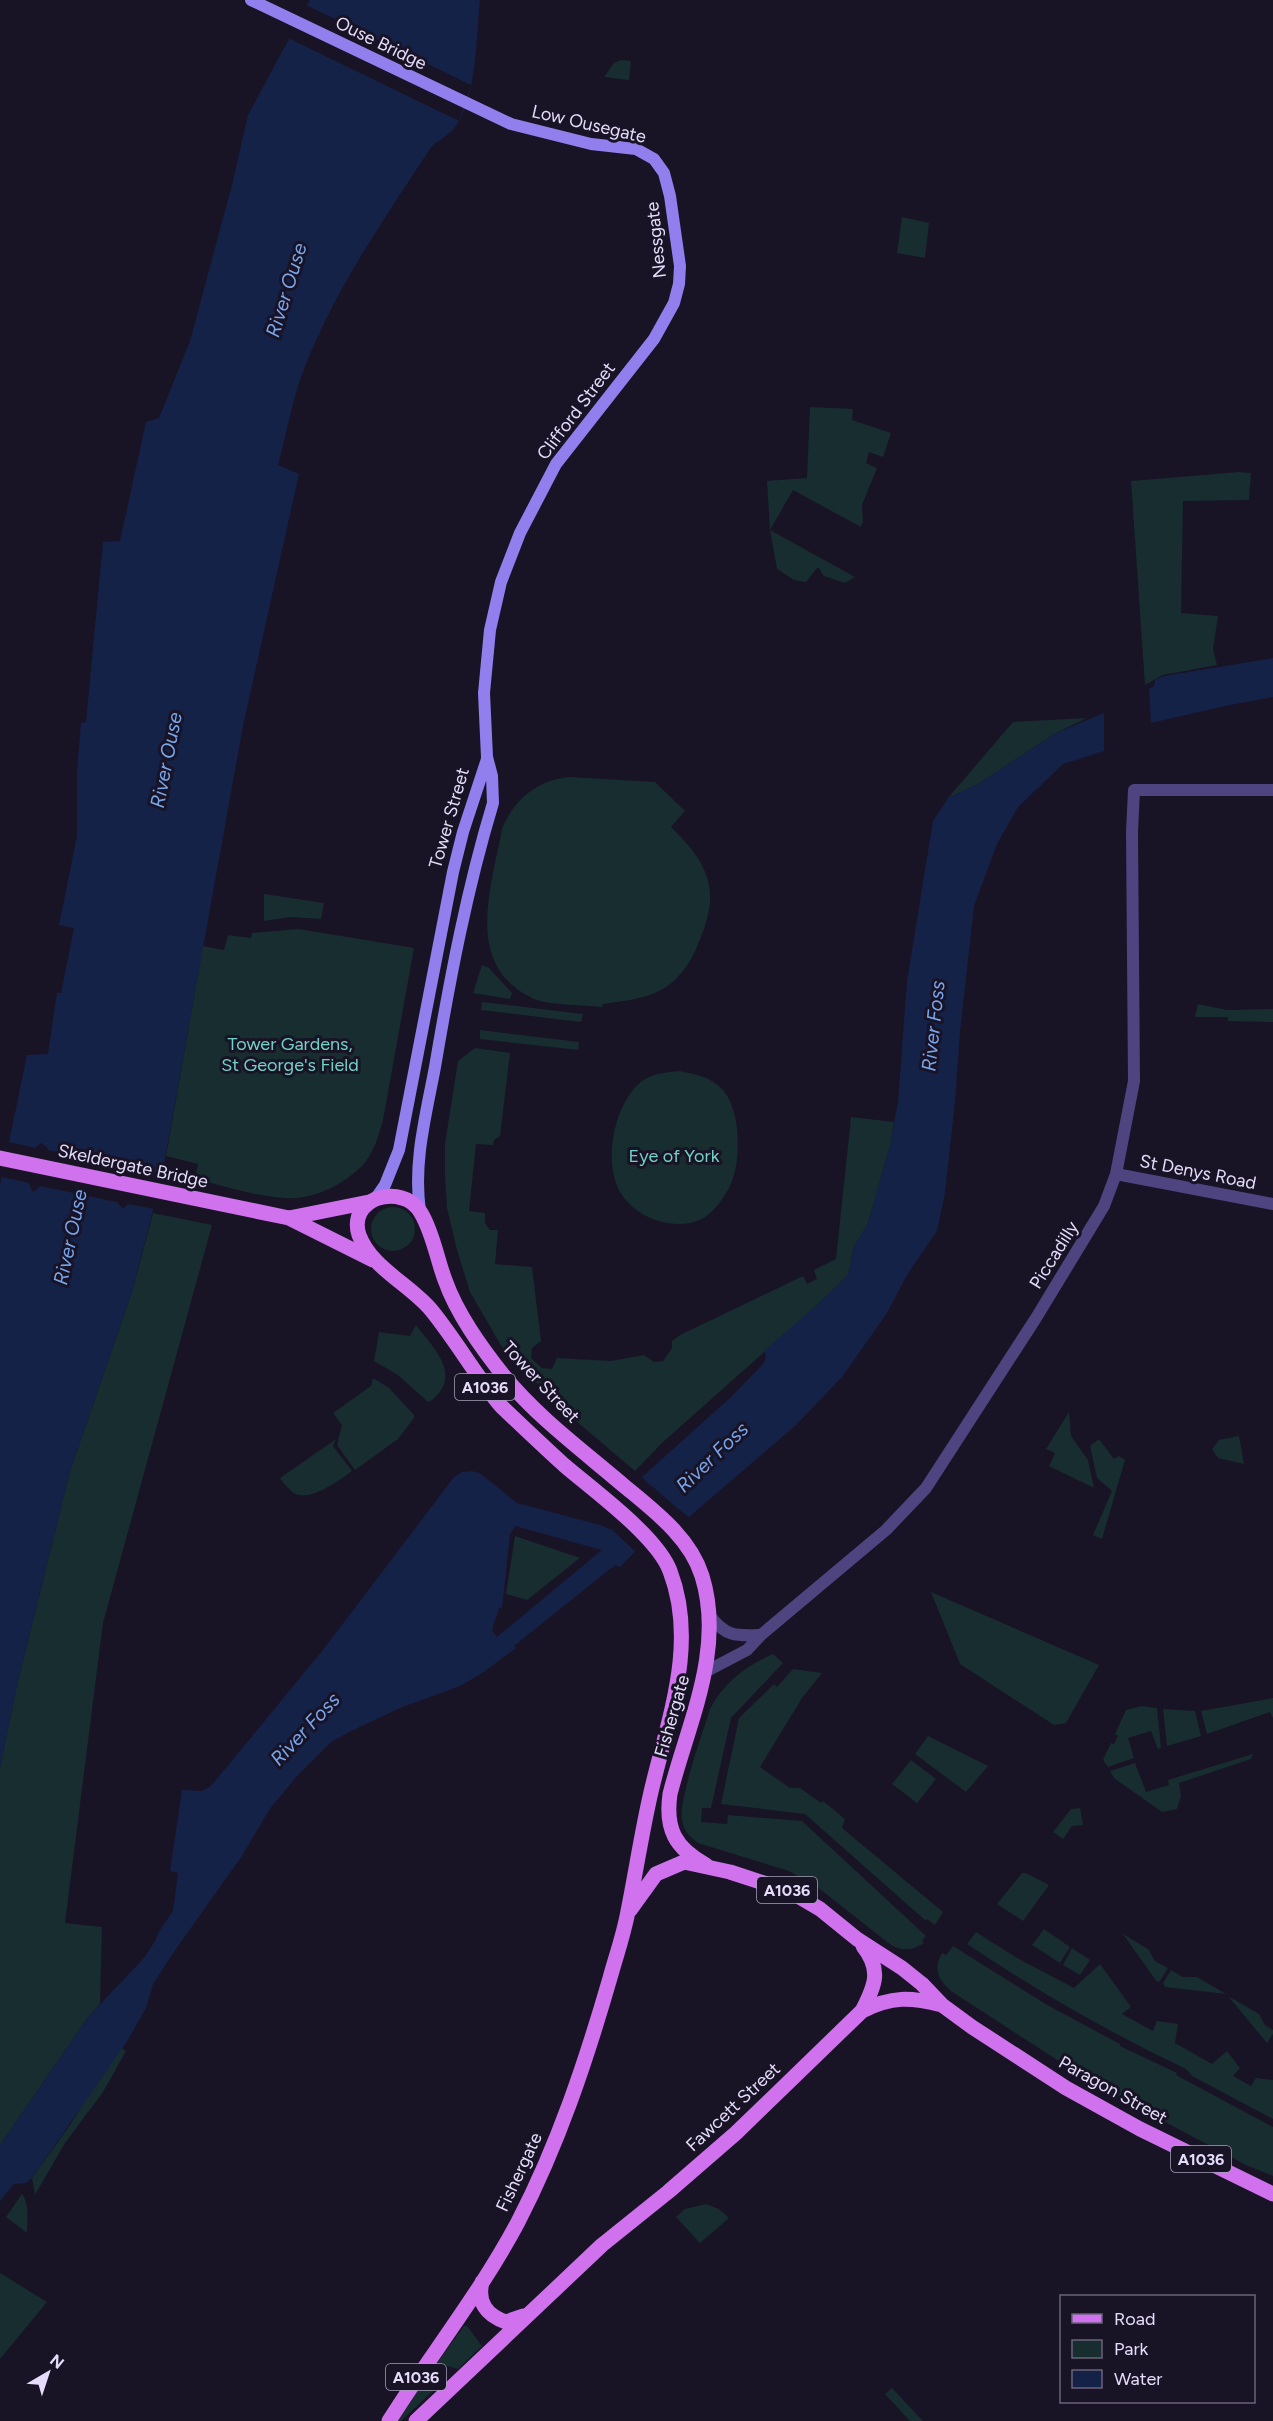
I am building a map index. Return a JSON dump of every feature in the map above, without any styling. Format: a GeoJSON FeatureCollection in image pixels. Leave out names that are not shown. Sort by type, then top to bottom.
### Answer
{"type":"FeatureCollection","features":[{"type":"Feature","properties":{"kind":"main road","name":"Ouse Bridge"},"geometry":{"type":"LineString","coordinates":[[251,0],[466,104]]}},
{"type":"Feature","properties":{"kind":"main road","name":"Low Ousegate"},"geometry":{"type":"LineString","coordinates":[[466,104],[511,124],[535,131],[591,144],[642,151],[654,159],[664,172]]}},
{"type":"Feature","properties":{"kind":"main road","name":"Nessgate"},"geometry":{"type":"LineString","coordinates":[[664,172],[670,196],[680,266],[679,284],[674,303]]}},
{"type":"Feature","properties":{"kind":"main road","name":"Clifford Street"},"geometry":{"type":"LineString","coordinates":[[487,758],[484,693],[490,630],[501,582],[520,533],[556,464],[654,339],[674,303]]}},
{"type":"Feature","properties":{"kind":"main road","name":"Tower Street"},"geometry":{"type":"LineString","coordinates":[[373,1200],[385,1185],[399,1150],[453,872],[463,832],[487,758]]}},
{"type":"Feature","properties":{"kind":"main road","name":"Tower Street"},"geometry":{"type":"LineString","coordinates":[[487,758],[492,776],[493,803],[454,963],[424,1125],[416,1171],[420,1211],[446,1283],[460,1311],[482,1347],[505,1378],[559,1432],[640,1499],[682,1539]]}},
{"type":"Feature","properties":{"kind":"main road","name":"Skeldergate Bridge"},"geometry":{"type":"LineString","coordinates":[[0,1158],[289,1218]]}},
{"type":"Feature","properties":{"kind":"main road","name":"A1036"},"geometry":{"type":"LineString","coordinates":[[289,1218],[394,1196],[406,1198],[420,1211]]}},
{"type":"Feature","properties":{"kind":"main road","name":"A1036"},"geometry":{"type":"LineString","coordinates":[[373,1200],[359,1215],[358,1232],[369,1253],[380,1265]]}},
{"type":"Feature","properties":{"kind":"main road","name":"A1036"},"geometry":{"type":"LineString","coordinates":[[289,1218],[380,1265]]}},
{"type":"Feature","properties":{"kind":"main road","name":"Fishergate"},"geometry":{"type":"LineString","coordinates":[[380,1265],[420,1298],[433,1313],[483,1385],[501,1406],[648,1539],[670,1569],[682,1616],[681,1664],[645,1817],[628,1912],[596,2026],[564,2118],[517,2223],[482,2282],[424,2364],[389,2421]]}},
{"type":"Feature","properties":{"kind":"main road","name":"Fishergate"},"geometry":{"type":"LineString","coordinates":[[682,1539],[701,1574],[710,1616],[705,1672],[670,1794],[668,1817],[670,1826],[682,1848],[692,1858],[706,1865]]}},
{"type":"Feature","properties":{"kind":"main road","name":"Fishergate"},"geometry":{"type":"LineString","coordinates":[[628,1912],[642,1891],[662,1870],[684,1862],[706,1865]]}},
{"type":"Feature","properties":{"kind":"main road","name":"Paragon Street"},"geometry":{"type":"LineString","coordinates":[[706,1865],[791,1892],[820,1909],[857,1939],[922,1984],[942,2005],[995,2043],[1066,2088],[1140,2129],[1273,2194]]}},
{"type":"Feature","properties":{"kind":"main road","name":"Fawcett Street"},"geometry":{"type":"LineString","coordinates":[[526,2315],[564,2279],[736,2133],[862,2011],[874,1986],[876,1974],[873,1962],[857,1939]]}},
{"type":"Feature","properties":{"kind":"main road","name":"Paragon Street"},"geometry":{"type":"LineString","coordinates":[[862,2011],[882,2002],[901,1998],[942,2005]]}},
{"type":"Feature","properties":{"kind":"main road"},"geometry":{"type":"LineString","coordinates":[[482,2282],[480,2298],[488,2313],[506,2322],[526,2315]]}},
{"type":"Feature","properties":{"kind":"main road","name":"A1036"},"geometry":{"type":"LineString","coordinates":[[416,2421],[498,2345],[526,2315]]}},
{"type":"Feature","properties":{"kind":"street","name":"Piccadilly"},"geometry":{"type":"LineString","coordinates":[[705,1672],[747,1650],[761,1635],[886,1530],[926,1488],[1094,1224],[1116,1173],[1134,1081],[1132,856],[1134,790],[1273,790]]}},
{"type":"Feature","properties":{"kind":"street","name":"St Denys Road"},"geometry":{"type":"LineString","coordinates":[[1116,1173],[1225,1197],[1273,1204]]}},
{"type":"Feature","properties":{"kind":"street"},"geometry":{"type":"LineString","coordinates":[[710,1616],[720,1628],[728,1633],[737,1636],[761,1635]]}},
{"type":"Feature","properties":{"kind":"green space"},"geometry":{"type":"Polygon","coordinates":[[[621,60],[631,61],[629,80],[604,77],[614,63],[621,60]]]}},
{"type":"Feature","properties":{"kind":"green space"},"geometry":{"type":"Polygon","coordinates":[[[902,217],[929,223],[925,258],[897,253],[902,217]]]}},
{"type":"Feature","properties":{"kind":"green space"},"geometry":{"type":"Polygon","coordinates":[[[810,407],[853,409],[852,420],[891,433],[883,457],[869,452],[866,463],[877,468],[862,505],[861,527],[793,490],[770,530],[767,481],[807,478],[810,407]]]}},
{"type":"Feature","properties":{"kind":"green space"},"geometry":{"type":"Polygon","coordinates":[[[1251,473],[1249,500],[1183,501],[1181,613],[1218,616],[1213,649],[1217,665],[1163,675],[1145,685],[1131,481],[1251,473]]]}},
{"type":"Feature","properties":{"kind":"green space"},"geometry":{"type":"Polygon","coordinates":[[[770,530],[855,577],[845,583],[824,576],[818,567],[806,582],[794,580],[777,569],[770,530]]]}},
{"type":"Feature","properties":{"kind":"green space"},"geometry":{"type":"Polygon","coordinates":[[[1087,718],[1056,733],[978,784],[948,798],[1013,722],[1087,718]]]}},
{"type":"Feature","properties":{"kind":"green space"},"geometry":{"type":"Polygon","coordinates":[[[569,777],[655,782],[685,811],[671,827],[704,869],[709,883],[709,912],[696,949],[685,968],[664,989],[651,995],[603,1004],[602,1007],[543,1002],[514,986],[498,969],[490,948],[487,925],[488,901],[502,829],[507,818],[520,800],[537,787],[569,777]]]}},
{"type":"Feature","properties":{"kind":"green space"},"geometry":{"type":"Polygon","coordinates":[[[264,894],[324,903],[321,919],[290,917],[264,921],[264,894]]]}},
{"type":"Feature","properties":{"kind":"green space","name":"Tower Gardens, St George's Field"},"geometry":{"type":"Polygon","coordinates":[[[299,929],[414,948],[383,1120],[375,1144],[366,1161],[354,1173],[337,1185],[307,1197],[263,1196],[195,1179],[198,1164],[166,1156],[203,946],[224,950],[228,935],[251,938],[252,933],[299,929]]]}},
{"type":"Feature","properties":{"kind":"green space"},"geometry":{"type":"Polygon","coordinates":[[[482,965],[489,968],[512,993],[510,999],[473,993],[482,965]]]}},
{"type":"Feature","properties":{"kind":"green space"},"geometry":{"type":"Polygon","coordinates":[[[482,1002],[583,1014],[581,1022],[481,1010],[482,1002]]]}},
{"type":"Feature","properties":{"kind":"green space"},"geometry":{"type":"Polygon","coordinates":[[[1198,1004],[1227,1010],[1273,1009],[1273,1022],[1228,1021],[1228,1017],[1195,1017],[1198,1004]]]}},
{"type":"Feature","properties":{"kind":"green space"},"geometry":{"type":"Polygon","coordinates":[[[480,1030],[579,1042],[578,1050],[480,1039],[480,1030]]]}},
{"type":"Feature","properties":{"kind":"green space"},"geometry":{"type":"Polygon","coordinates":[[[475,1048],[510,1053],[500,1136],[494,1140],[493,1145],[476,1144],[469,1211],[485,1213],[485,1223],[490,1230],[498,1230],[495,1264],[532,1267],[541,1341],[532,1348],[531,1358],[542,1368],[552,1369],[557,1358],[611,1361],[644,1355],[654,1362],[663,1361],[672,1348],[672,1341],[680,1335],[803,1276],[807,1284],[817,1279],[814,1270],[836,1259],[851,1117],[894,1122],[890,1146],[868,1223],[854,1247],[848,1275],[662,1443],[635,1471],[563,1410],[502,1347],[470,1292],[447,1208],[445,1144],[458,1061],[475,1048]]]}},
{"type":"Feature","properties":{"kind":"green space","name":"Eye of York"},"geometry":{"type":"Polygon","coordinates":[[[680,1071],[712,1081],[728,1097],[736,1122],[738,1151],[729,1188],[715,1208],[700,1220],[674,1224],[645,1215],[628,1203],[616,1182],[612,1167],[612,1150],[619,1117],[625,1101],[634,1088],[649,1077],[680,1071]]]}},
{"type":"Feature","properties":{"kind":"green space"},"geometry":{"type":"Polygon","coordinates":[[[393,1207],[408,1214],[415,1229],[408,1244],[393,1251],[378,1244],[371,1229],[378,1214],[393,1207]]]}},
{"type":"Feature","properties":{"kind":"green space"},"geometry":{"type":"Polygon","coordinates":[[[153,1213],[212,1225],[103,1623],[65,1923],[102,1927],[100,2004],[89,2016],[0,2145],[0,1768],[17,1685],[70,1471],[132,1292],[153,1213]]]}},
{"type":"Feature","properties":{"kind":"green space"},"geometry":{"type":"Polygon","coordinates":[[[416,1325],[444,1366],[444,1384],[439,1393],[428,1402],[398,1375],[374,1361],[379,1332],[410,1336],[416,1325]]]}},
{"type":"Feature","properties":{"kind":"green space"},"geometry":{"type":"Polygon","coordinates":[[[373,1378],[389,1388],[414,1415],[414,1418],[398,1439],[355,1470],[337,1445],[342,1425],[333,1413],[371,1386],[373,1378]]]}},
{"type":"Feature","properties":{"kind":"green space"},"geometry":{"type":"Polygon","coordinates":[[[1069,1412],[1071,1436],[1088,1460],[1094,1488],[1049,1466],[1055,1453],[1046,1449],[1069,1412]]]}},
{"type":"Feature","properties":{"kind":"green space"},"geometry":{"type":"Polygon","coordinates":[[[1239,1436],[1244,1464],[1218,1458],[1212,1449],[1219,1440],[1239,1436]]]}},
{"type":"Feature","properties":{"kind":"green space"},"geometry":{"type":"Polygon","coordinates":[[[336,1439],[333,1446],[352,1471],[333,1484],[309,1495],[292,1492],[280,1478],[336,1439]]]}},
{"type":"Feature","properties":{"kind":"green space"},"geometry":{"type":"Polygon","coordinates":[[[1099,1439],[1114,1459],[1119,1456],[1125,1460],[1102,1539],[1093,1535],[1112,1491],[1097,1478],[1090,1446],[1099,1439]]]}},
{"type":"Feature","properties":{"kind":"green space"},"geometry":{"type":"Polygon","coordinates":[[[515,1536],[580,1558],[527,1600],[506,1594],[515,1536]]]}},
{"type":"Feature","properties":{"kind":"green space"},"geometry":{"type":"Polygon","coordinates":[[[931,1592],[1099,1665],[1066,1723],[1054,1725],[960,1664],[931,1592]]]}},
{"type":"Feature","properties":{"kind":"green space"},"geometry":{"type":"Polygon","coordinates":[[[773,1654],[783,1663],[731,1718],[711,1808],[702,1808],[701,1822],[727,1824],[728,1815],[802,1821],[926,1936],[922,1941],[924,1943],[912,1949],[891,1945],[821,1890],[789,1871],[698,1843],[684,1828],[682,1811],[684,1798],[710,1709],[722,1691],[737,1676],[773,1654]]]}},
{"type":"Feature","properties":{"kind":"green space"},"geometry":{"type":"Polygon","coordinates":[[[793,1669],[822,1673],[802,1698],[760,1767],[790,1788],[800,1788],[821,1803],[823,1801],[845,1819],[842,1828],[943,1912],[935,1925],[927,1919],[926,1921],[805,1814],[721,1804],[739,1718],[774,1684],[777,1687],[793,1669]]]}},
{"type":"Feature","properties":{"kind":"green space"},"geometry":{"type":"Polygon","coordinates":[[[1273,1698],[1273,1718],[1270,1712],[1207,1734],[1201,1711],[1273,1698]]]}},
{"type":"Feature","properties":{"kind":"green space"},"geometry":{"type":"Polygon","coordinates":[[[1141,1706],[1157,1708],[1161,1748],[1158,1749],[1151,1731],[1128,1738],[1134,1758],[1108,1767],[1103,1760],[1111,1743],[1114,1744],[1118,1736],[1115,1734],[1126,1710],[1141,1706]]]}},
{"type":"Feature","properties":{"kind":"green space"},"geometry":{"type":"Polygon","coordinates":[[[1163,1709],[1195,1711],[1201,1736],[1167,1746],[1163,1709]]]}},
{"type":"Feature","properties":{"kind":"green space"},"geometry":{"type":"Polygon","coordinates":[[[928,1736],[988,1766],[966,1792],[915,1754],[928,1736]]]}},
{"type":"Feature","properties":{"kind":"green space"},"geometry":{"type":"Polygon","coordinates":[[[1253,1754],[1251,1759],[1179,1783],[1181,1796],[1177,1809],[1162,1812],[1114,1778],[1110,1771],[1135,1763],[1146,1792],[1169,1785],[1168,1780],[1253,1754]]]}},
{"type":"Feature","properties":{"kind":"green space"},"geometry":{"type":"Polygon","coordinates":[[[911,1760],[936,1779],[917,1803],[892,1784],[911,1760]]]}},
{"type":"Feature","properties":{"kind":"green space"},"geometry":{"type":"Polygon","coordinates":[[[1080,1808],[1083,1825],[1072,1826],[1063,1839],[1053,1832],[1071,1809],[1080,1808]]]}},
{"type":"Feature","properties":{"kind":"green space"},"geometry":{"type":"Polygon","coordinates":[[[1022,1873],[1049,1885],[1023,1921],[997,1904],[1022,1873]]]}},
{"type":"Feature","properties":{"kind":"green space"},"geometry":{"type":"Polygon","coordinates":[[[1044,1929],[1070,1947],[1060,1963],[1032,1945],[1044,1929]]]}},
{"type":"Feature","properties":{"kind":"green space"},"geometry":{"type":"Polygon","coordinates":[[[976,1932],[1017,1958],[1074,1988],[1100,1964],[1131,2007],[1122,2014],[1153,2031],[1157,2021],[1178,2024],[1175,2043],[1212,2064],[1227,2051],[1240,2068],[1233,2076],[1251,2086],[1256,2078],[1273,2080],[1273,2119],[1192,2076],[1186,2069],[1074,2011],[1020,1978],[967,1944],[976,1932]]]}},
{"type":"Feature","properties":{"kind":"green space"},"geometry":{"type":"Polygon","coordinates":[[[1123,1934],[1148,1949],[1155,1961],[1168,1968],[1160,1981],[1157,1982],[1123,1934]]]}},
{"type":"Feature","properties":{"kind":"green space"},"geometry":{"type":"Polygon","coordinates":[[[953,1946],[1049,2006],[1120,2046],[1177,2073],[1176,2075],[1273,2127],[1273,2176],[1246,2165],[1097,2086],[954,1993],[941,1980],[938,1970],[942,1953],[946,1955],[953,1946]]]}},
{"type":"Feature","properties":{"kind":"green space"},"geometry":{"type":"Polygon","coordinates":[[[1072,1948],[1090,1960],[1080,1975],[1063,1965],[1072,1948]]]}},
{"type":"Feature","properties":{"kind":"green space"},"geometry":{"type":"Polygon","coordinates":[[[1171,1970],[1183,1977],[1197,1977],[1226,1994],[1165,1987],[1163,1983],[1171,1970]]]}},
{"type":"Feature","properties":{"kind":"green space"},"geometry":{"type":"Polygon","coordinates":[[[1228,1996],[1259,2014],[1265,2025],[1273,2030],[1267,2043],[1228,1996]]]}},
{"type":"Feature","properties":{"kind":"green space"},"geometry":{"type":"Polygon","coordinates":[[[119,2046],[126,2051],[103,2092],[65,2143],[35,2195],[32,2178],[70,2125],[119,2046]]]}},
{"type":"Feature","properties":{"kind":"green space"},"geometry":{"type":"Polygon","coordinates":[[[22,2194],[27,2208],[27,2233],[6,2217],[22,2194]]]}},
{"type":"Feature","properties":{"kind":"green space"},"geometry":{"type":"Polygon","coordinates":[[[706,2204],[719,2209],[729,2218],[700,2243],[676,2217],[685,2209],[706,2204]]]}},
{"type":"Feature","properties":{"kind":"green space"},"geometry":{"type":"Polygon","coordinates":[[[0,2273],[47,2302],[0,2359],[0,2273]]]}},
{"type":"Feature","properties":{"kind":"green space"},"geometry":{"type":"Polygon","coordinates":[[[464,2326],[467,2326],[482,2346],[458,2369],[437,2363],[464,2326]]]}},
{"type":"Feature","properties":{"kind":"green space"},"geometry":{"type":"Polygon","coordinates":[[[429,2374],[447,2378],[401,2421],[398,2421],[429,2374]]]}},
{"type":"Feature","properties":{"kind":"green space"},"geometry":{"type":"Polygon","coordinates":[[[892,2388],[923,2421],[910,2421],[885,2394],[892,2388]]]}},
{"type":"Feature","properties":{"kind":"water","name":"River Ouse"},"geometry":{"type":"Polygon","coordinates":[[[310,0],[480,0],[472,78],[465,108],[457,125],[432,146],[347,279],[318,335],[301,376],[294,401],[278,465],[299,474],[243,726],[162,1175],[132,1292],[70,1471],[17,1685],[0,1768],[0,1185],[27,1055],[48,1054],[57,993],[61,993],[74,928],[59,925],[77,836],[77,771],[81,723],[86,722],[103,542],[120,541],[146,422],[159,418],[190,341],[232,185],[248,115],[310,0]]]}},
{"type":"Feature","properties":{"kind":"water","name":"River Foss"},"geometry":{"type":"Polygon","coordinates":[[[1273,658],[1273,697],[1151,723],[1104,751],[1063,764],[1018,807],[997,844],[974,906],[945,1193],[937,1231],[907,1275],[887,1313],[842,1377],[796,1425],[689,1517],[677,1508],[620,1567],[615,1565],[514,1646],[516,1648],[482,1673],[460,1686],[400,1708],[331,1742],[298,1775],[269,1810],[242,1856],[153,1984],[146,2008],[126,2043],[32,2178],[26,2183],[14,2184],[0,2201],[0,2145],[89,2016],[143,1959],[173,1911],[178,1873],[170,1871],[182,1790],[202,1791],[211,1786],[323,1650],[454,1477],[462,1472],[472,1471],[481,1474],[517,1503],[612,1530],[652,1487],[642,1477],[731,1397],[764,1363],[766,1356],[764,1351],[848,1275],[854,1247],[868,1223],[890,1145],[898,1102],[907,981],[933,821],[948,798],[978,784],[1056,733],[1104,713],[1154,686],[1155,680],[1164,676],[1273,658]],[[515,1526],[510,1535],[502,1608],[499,1608],[492,1630],[497,1637],[602,1550],[515,1526]]]}},
{"type":"Feature","properties":{"kind":"pier"},"geometry":{"type":"Polygon","coordinates":[[[304,4],[471,85],[459,121],[286,37],[304,4]]]}},
{"type":"Feature","properties":{"kind":"pier"},"geometry":{"type":"Polygon","coordinates":[[[1149,688],[1151,723],[1104,751],[1104,713],[1149,688]]]}},
{"type":"Feature","properties":{"kind":"pier"},"geometry":{"type":"Polygon","coordinates":[[[9,1142],[35,1148],[41,1143],[48,1150],[124,1167],[131,1162],[137,1170],[162,1175],[154,1209],[128,1204],[123,1209],[117,1202],[40,1186],[32,1191],[29,1183],[2,1177],[9,1142]]]}},
{"type":"Feature","properties":{"kind":"pier"},"geometry":{"type":"Polygon","coordinates":[[[652,1486],[677,1508],[636,1552],[612,1530],[652,1486]]]}}]}
